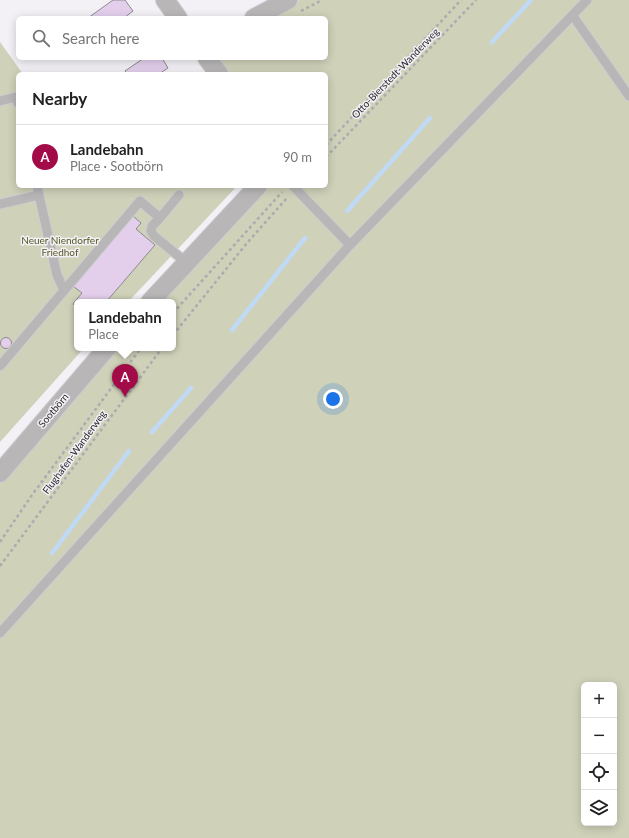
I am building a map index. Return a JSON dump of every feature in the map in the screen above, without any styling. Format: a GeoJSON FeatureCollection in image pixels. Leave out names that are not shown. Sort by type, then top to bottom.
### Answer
{"type":"FeatureCollection","features":[{"type":"Feature","properties":{"kind":"street"},"geometry":{"type":"LineString","coordinates":[[165,0],[177,16]]}},
{"type":"Feature","properties":{"kind":"street"},"geometry":{"type":"LineString","coordinates":[[261,16],[291,7]]}},
{"type":"Feature","properties":{"kind":"street"},"geometry":{"type":"LineString","coordinates":[[209,60],[218,72]]}},
{"type":"Feature","properties":{"kind":"street"},"geometry":{"type":"LineString","coordinates":[[153,299],[256,188]]}},
{"type":"Feature","properties":{"kind":"street","name":"Sootbörn"},"geometry":{"type":"LineString","coordinates":[[0,473],[104,351]]}},
{"type":"Feature","properties":{"kind":"lane"},"geometry":{"type":"LineString","coordinates":[[0,633],[350,245],[587,0]]}},
{"type":"Feature","properties":{"kind":"lane"},"geometry":{"type":"LineString","coordinates":[[573,16],[629,96]]}},
{"type":"Feature","properties":{"kind":"lane"},"geometry":{"type":"LineString","coordinates":[[0,101],[16,97]]}},
{"type":"Feature","properties":{"kind":"lane"},"geometry":{"type":"LineString","coordinates":[[296,188],[350,245]]}},
{"type":"Feature","properties":{"kind":"lane"},"geometry":{"type":"LineString","coordinates":[[0,204],[38,191],[57,275],[64,290]]}},
{"type":"Feature","properties":{"kind":"lane"},"geometry":{"type":"LineString","coordinates":[[179,195],[152,226],[151,231],[154,236],[186,262]]}},
{"type":"Feature","properties":{"kind":"lane"},"geometry":{"type":"LineString","coordinates":[[0,366],[140,201],[160,218]]}},
{"type":"Feature","properties":{"kind":"path"},"geometry":{"type":"LineString","coordinates":[[291,7],[322,0]]}},
{"type":"Feature","properties":{"kind":"path"},"geometry":{"type":"LineString","coordinates":[[328,143],[461,0]]}},
{"type":"Feature","properties":{"kind":"path","name":"Otto-Bierstedt-Wanderweg"},"geometry":{"type":"LineString","coordinates":[[328,155],[476,0]]}},
{"type":"Feature","properties":{"kind":"path"},"geometry":{"type":"LineString","coordinates":[[176,331],[247,243],[294,188]]}},
{"type":"Feature","properties":{"kind":"path"},"geometry":{"type":"LineString","coordinates":[[176,310],[283,192]]}},
{"type":"Feature","properties":{"kind":"path"},"geometry":{"type":"LineString","coordinates":[[0,542],[32,495],[139,351]]}},
{"type":"Feature","properties":{"kind":"path","name":"Flughafen-Wanderweg"},"geometry":{"type":"LineString","coordinates":[[0,566],[160,351]]}},
{"type":"Feature","properties":{"kind":"green space"},"geometry":{"type":"Polygon","coordinates":[[[299,0],[629,0],[629,838],[0,838],[0,483],[115,351],[176,351],[176,299],[164,299],[265,188],[328,188],[328,72],[226,72],[217,60],[328,60],[328,16],[269,16],[299,0]]]}},
{"type":"Feature","properties":{"kind":"green space","name":"Neuer Niendorfer Friedhof"},"geometry":{"type":"Polygon","coordinates":[[[0,42],[22,72],[16,72],[16,188],[235,188],[131,299],[74,299],[74,351],[81,351],[0,442],[0,42]]]}},
{"type":"Feature","properties":{"kind":"building"},"geometry":{"type":"Polygon","coordinates":[[[113,0],[125,0],[133,11],[127,16],[91,16],[113,0]]]}},
{"type":"Feature","properties":{"kind":"building"},"geometry":{"type":"Polygon","coordinates":[[[141,60],[163,60],[168,68],[162,72],[125,71],[141,60]]]}},
{"type":"Feature","properties":{"kind":"building"},"geometry":{"type":"Polygon","coordinates":[[[133,216],[141,223],[136,229],[155,245],[109,299],[77,299],[82,293],[73,286],[133,216]]]}},
{"type":"Feature","properties":{"kind":"building"},"geometry":{"type":"Polygon","coordinates":[[[6,337],[10,339],[12,343],[10,347],[6,349],[2,347],[0,343],[2,339],[6,337]]]}},
{"type":"Feature","properties":{"kind":"waterway"},"geometry":{"type":"LineString","coordinates":[[492,42],[531,0]]}},
{"type":"Feature","properties":{"kind":"waterway"},"geometry":{"type":"LineString","coordinates":[[347,211],[430,118]]}},
{"type":"Feature","properties":{"kind":"waterway"},"geometry":{"type":"LineString","coordinates":[[232,330],[305,238]]}},
{"type":"Feature","properties":{"kind":"waterway"},"geometry":{"type":"LineString","coordinates":[[152,432],[191,388]]}},
{"type":"Feature","properties":{"kind":"waterway"},"geometry":{"type":"LineString","coordinates":[[52,553],[129,451]]}},
{"type":"Feature","properties":{"kind":"place","name":"Landebahn"},"geometry":{"type":"Point","coordinates":[125,397]}}]}
